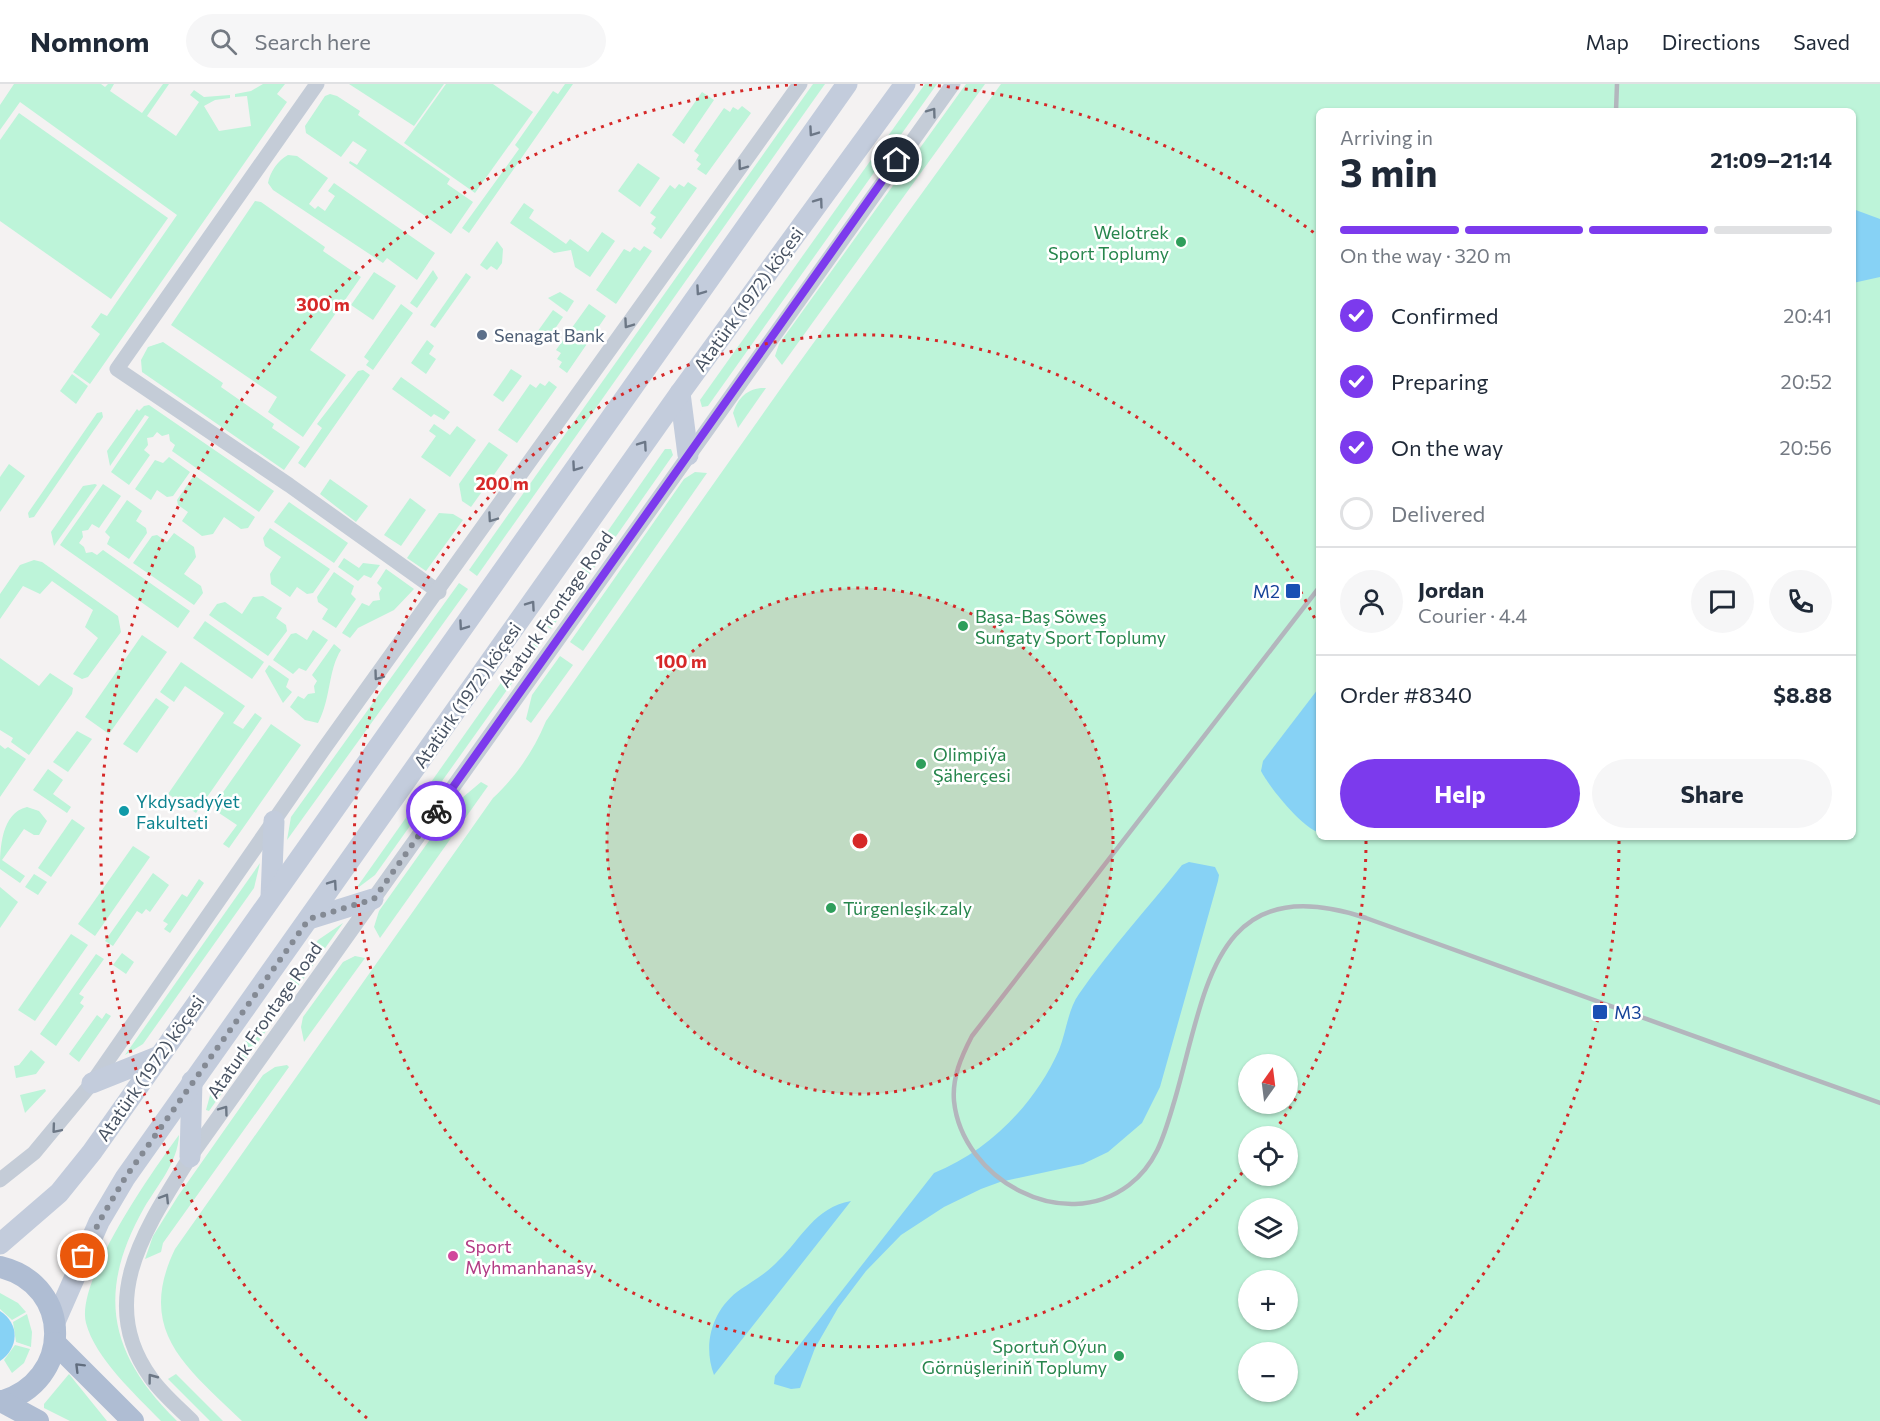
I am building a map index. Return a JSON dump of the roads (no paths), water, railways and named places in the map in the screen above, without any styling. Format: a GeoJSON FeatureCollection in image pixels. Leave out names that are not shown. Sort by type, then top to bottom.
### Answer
{"type":"FeatureCollection","features":[{"type":"Feature","properties":{"kind":"main road","name":"Atatürk (1972) köçesi"},"geometry":{"type":"LineString","coordinates":[[0,1244],[59,1193],[92,1152],[847,84]]}},
{"type":"Feature","properties":{"kind":"main road","name":"Atatürk (1972) köçesi"},"geometry":{"type":"LineString","coordinates":[[55,1332],[110,1201],[192,1081],[680,393],[905,84]]}},
{"type":"Feature","properties":{"kind":"main road"},"geometry":{"type":"LineString","coordinates":[[680,393],[688,455]]}},
{"type":"Feature","properties":{"kind":"main road"},"geometry":{"type":"LineString","coordinates":[[271,897],[274,821]]}},
{"type":"Feature","properties":{"kind":"main road"},"geometry":{"type":"LineString","coordinates":[[309,919],[374,899]]}},
{"type":"Feature","properties":{"kind":"main road"},"geometry":{"type":"LineString","coordinates":[[92,1083],[157,1057]]}},
{"type":"Feature","properties":{"kind":"main road"},"geometry":{"type":"LineString","coordinates":[[190,1157],[192,1081]]}},
{"type":"Feature","properties":{"kind":"main road"},"geometry":{"type":"LineString","coordinates":[[0,1267],[14,1270],[33,1282],[47,1300],[55,1332],[49,1363],[38,1381],[21,1394],[0,1402]]}},
{"type":"Feature","properties":{"kind":"main road"},"geometry":{"type":"LineString","coordinates":[[55,1332],[133,1421]]}},
{"type":"Feature","properties":{"kind":"main road"},"geometry":{"type":"LineString","coordinates":[[0,1402],[38,1421]]}},
{"type":"Feature","properties":{"kind":"street"},"geometry":{"type":"LineString","coordinates":[[317,84],[117,369],[289,485],[439,592]]}},
{"type":"Feature","properties":{"kind":"street"},"geometry":{"type":"LineString","coordinates":[[0,1180],[34,1153],[92,1083],[274,821],[800,84]]}},
{"type":"Feature","properties":{"kind":"street","name":"Ataturk Frontage Road"},"geometry":{"type":"LineString","coordinates":[[190,1157],[953,84]]}},
{"type":"Feature","properties":{"kind":"street"},"geometry":{"type":"LineString","coordinates":[[190,1157],[139,1244],[128,1280],[127,1294],[128,1323],[140,1361],[163,1391],[192,1421]]}},
{"type":"Feature","properties":{"kind":"water"},"geometry":{"type":"Polygon","coordinates":[[[1856,210],[1880,219],[1880,277],[1856,282],[1856,210]]]}},
{"type":"Feature","properties":{"kind":"water"},"geometry":{"type":"Polygon","coordinates":[[[1316,692],[1316,831],[1303,823],[1271,787],[1261,771],[1263,761],[1316,692]]]}},
{"type":"Feature","properties":{"kind":"water"},"geometry":{"type":"Polygon","coordinates":[[[1189,862],[1215,867],[1219,875],[1218,881],[1160,1087],[1142,1123],[1108,1152],[1083,1164],[1000,1182],[981,1189],[944,1207],[901,1235],[866,1271],[838,1308],[815,1348],[800,1388],[791,1389],[774,1384],[775,1376],[934,1173],[954,1164],[991,1139],[1023,1107],[1049,1070],[1059,1050],[1072,1007],[1079,994],[1182,865],[1189,862]]]}},
{"type":"Feature","properties":{"kind":"water"},"geometry":{"type":"Polygon","coordinates":[[[851,1201],[714,1375],[709,1351],[710,1339],[712,1327],[723,1306],[731,1297],[774,1265],[818,1217],[838,1205],[851,1201]]]}},
{"type":"Feature","properties":{"kind":"water"},"geometry":{"type":"Polygon","coordinates":[[[0,1311],[11,1322],[15,1336],[11,1350],[0,1361],[0,1311]]]}},
{"type":"Feature","properties":{"kind":"railway"},"geometry":{"type":"LineString","coordinates":[[1616,108],[1617,84]]}},
{"type":"Feature","properties":{"kind":"railway"},"geometry":{"type":"LineString","coordinates":[[1316,592],[972,1036],[958,1068],[954,1084],[954,1101],[961,1129],[975,1154],[995,1175],[1020,1191],[1047,1201],[1075,1204],[1103,1199],[1129,1185],[1139,1176],[1154,1157],[1164,1135],[1209,980],[1226,948],[1247,924],[1277,910],[1315,907],[1366,918],[1880,1103]]}},
{"type":"Feature","properties":{"kind":"place","name":"Welotrek Sport Toplumy"},"geometry":{"type":"Point","coordinates":[1181,242]}},
{"type":"Feature","properties":{"kind":"place","name":"Senagat Bank"},"geometry":{"type":"Point","coordinates":[482,335]}},
{"type":"Feature","properties":{"kind":"place","name":"M2"},"geometry":{"type":"Point","coordinates":[1293,591]}},
{"type":"Feature","properties":{"kind":"place","name":"Başa-Baş Söweş Sungaty Sport Toplumy"},"geometry":{"type":"Point","coordinates":[963,626]}},
{"type":"Feature","properties":{"kind":"place","name":"Olimpiýa Şäherçesi"},"geometry":{"type":"Point","coordinates":[921,764]}},
{"type":"Feature","properties":{"kind":"place","name":"Ykdysadyýet Fakulteti"},"geometry":{"type":"Point","coordinates":[124,811]}},
{"type":"Feature","properties":{"kind":"place","name":"Türgenleşik zaly"},"geometry":{"type":"Point","coordinates":[831,908]}},
{"type":"Feature","properties":{"kind":"place","name":"M3"},"geometry":{"type":"Point","coordinates":[1600,1012]}},
{"type":"Feature","properties":{"kind":"place","name":"Sport Myhmanhanasy"},"geometry":{"type":"Point","coordinates":[453,1256]}},
{"type":"Feature","properties":{"kind":"place","name":"Sportuň Oýun Görnüşleriniň Toplumy"},"geometry":{"type":"Point","coordinates":[1119,1356]}}]}
